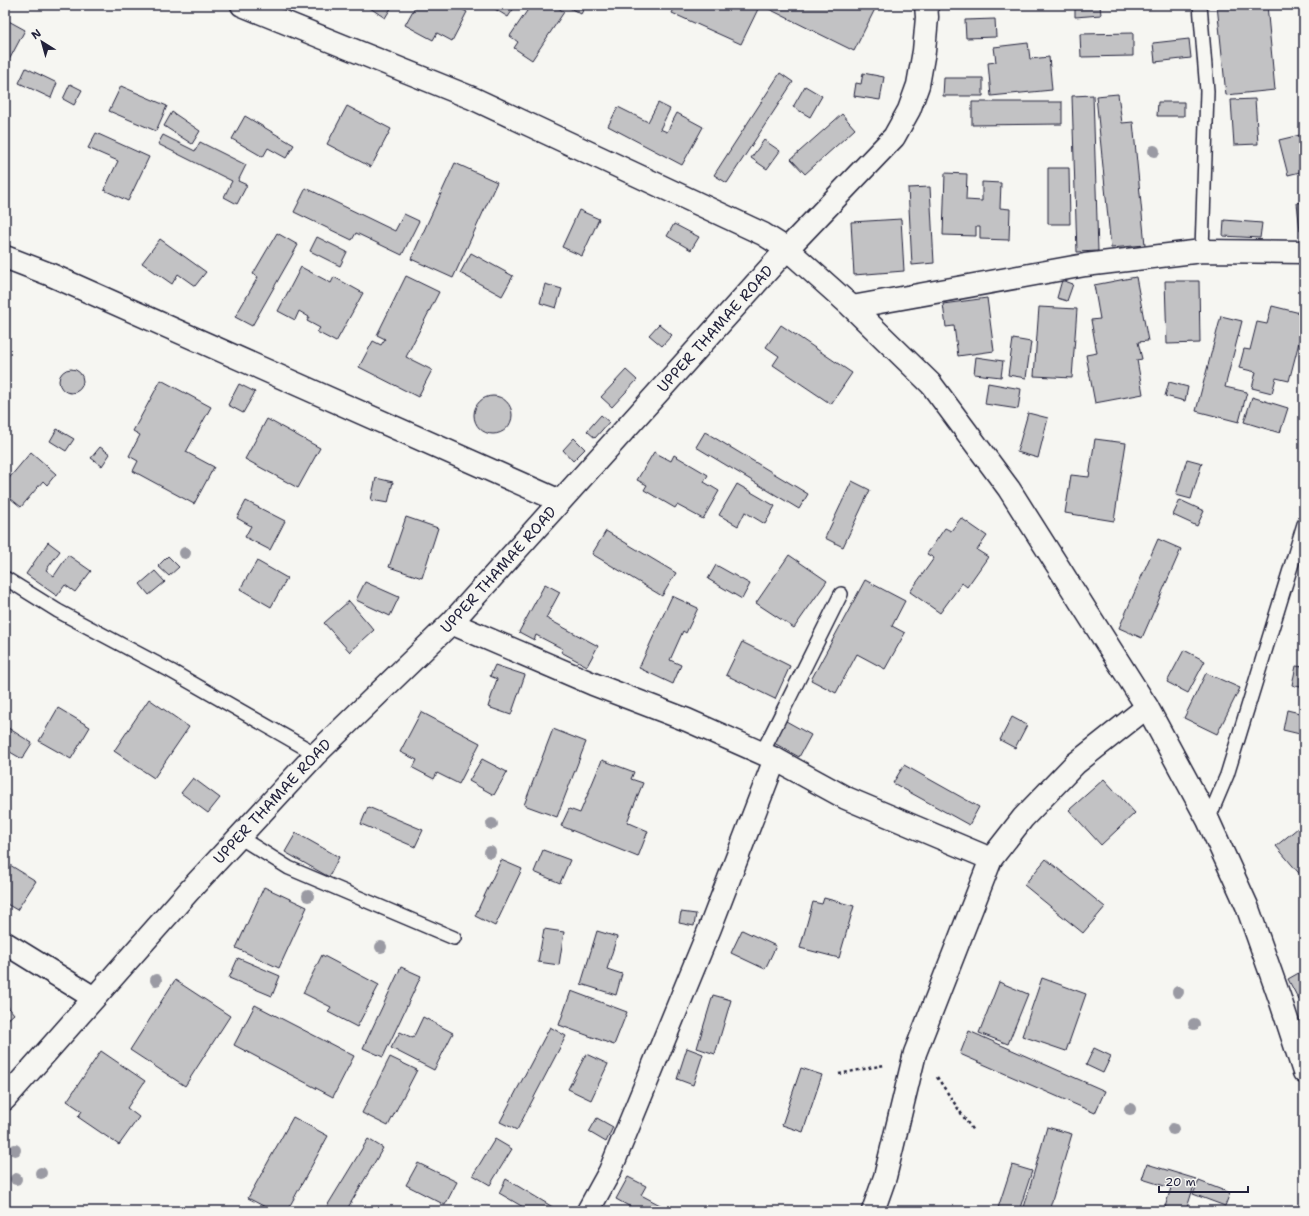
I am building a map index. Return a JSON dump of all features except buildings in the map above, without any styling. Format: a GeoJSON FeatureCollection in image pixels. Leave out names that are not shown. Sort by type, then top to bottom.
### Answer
{"type":"FeatureCollection","features":[{"type":"Feature","properties":{"kind":"street"},"geometry":{"type":"LineString","coordinates":[[242,5],[472,98],[763,234],[787,250],[852,307],[931,384],[1008,489],[1147,707],[1208,820],[1247,906],[1304,1072]]}},
{"type":"Feature","properties":{"kind":"street","name":"UPPER THAMAE ROAD"},"geometry":{"type":"LineString","coordinates":[[5,1099],[189,891],[316,754],[451,623],[787,250],[894,137],[909,110],[918,85],[924,51],[927,17],[926,5]]}},
{"type":"Feature","properties":{"kind":"street"},"geometry":{"type":"LineString","coordinates":[[852,307],[1085,265],[1202,251],[1304,252]]}},
{"type":"Feature","properties":{"kind":"street"},"geometry":{"type":"LineString","coordinates":[[5,257],[56,277],[560,501]]}},
{"type":"Feature","properties":{"kind":"street"},"geometry":{"type":"LineString","coordinates":[[451,623],[593,684],[688,720],[768,756],[846,798],[991,859]]}},
{"type":"Feature","properties":{"kind":"street"},"geometry":{"type":"LineString","coordinates":[[873,1211],[885,1177],[915,1054],[991,859],[1023,818],[1076,764],[1147,707]]}},
{"type":"Feature","properties":{"kind":"street"},"geometry":{"type":"LineString","coordinates":[[588,1211],[610,1171],[707,936],[768,756]]}},
{"type":"Feature","properties":{"kind":"street"},"geometry":{"type":"LineString","coordinates":[[5,943],[94,998]]}},
{"type":"Feature","properties":{"kind":"lane"},"geometry":{"type":"LineString","coordinates":[[1200,5],[1207,91],[1202,251]]}},
{"type":"Feature","properties":{"kind":"lane"},"geometry":{"type":"LineString","coordinates":[[1208,820],[1227,775],[1304,524]]}},
{"type":"Feature","properties":{"kind":"lane"},"geometry":{"type":"LineString","coordinates":[[5,578],[58,611],[171,671],[316,754]]}},
{"type":"Feature","properties":{"kind":"lane"},"geometry":{"type":"LineString","coordinates":[[768,756],[841,594]]}},
{"type":"Feature","properties":{"kind":"lane"},"geometry":{"type":"LineString","coordinates":[[239,837],[289,868],[454,938]]}}]}
